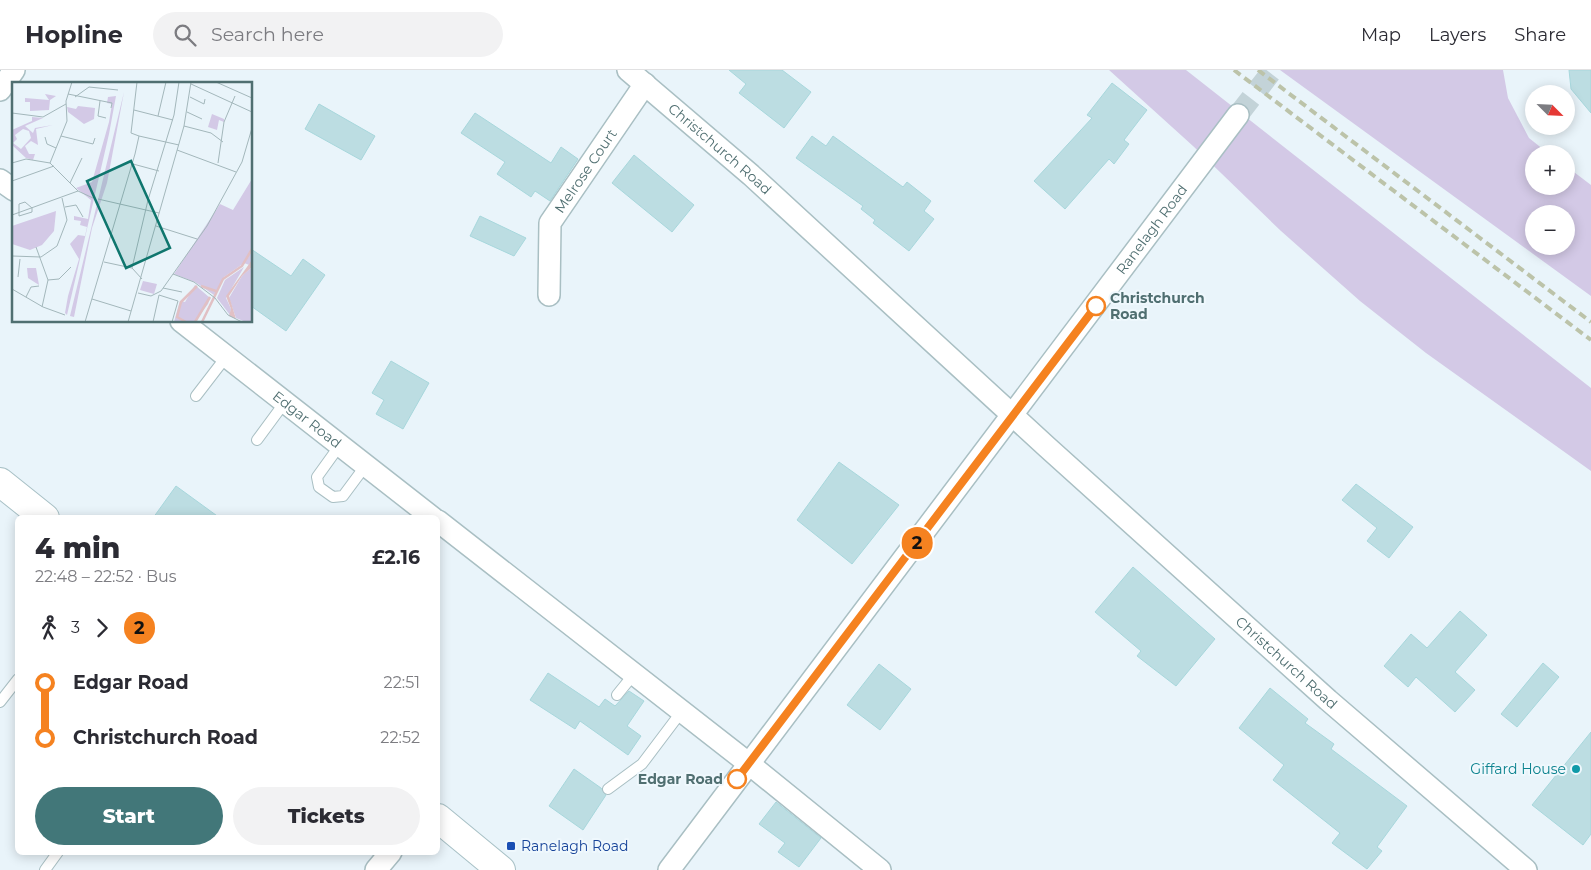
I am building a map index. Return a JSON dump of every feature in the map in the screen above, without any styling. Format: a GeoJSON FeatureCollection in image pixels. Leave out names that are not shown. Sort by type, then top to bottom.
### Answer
{"type":"FeatureCollection","features":[{"type":"Feature","properties":{"kind":"main road"},"geometry":{"type":"LineString","coordinates":[[0,482],[41,515]]}},
{"type":"Feature","properties":{"kind":"main road"},"geometry":{"type":"LineString","coordinates":[[440,820],[501,870]]}},
{"type":"Feature","properties":{"kind":"street"},"geometry":{"type":"LineString","coordinates":[[0,90],[14,70]]}},
{"type":"Feature","properties":{"kind":"street","name":"Melrose Court"},"geometry":{"type":"LineString","coordinates":[[549,295],[550,223],[640,76]]}},
{"type":"Feature","properties":{"kind":"street","name":"Christchurch Road"},"geometry":{"type":"LineString","coordinates":[[640,76],[752,175],[1013,417],[1328,700],[1526,870]]}},
{"type":"Feature","properties":{"kind":"street","name":"Ranelagh Road"},"geometry":{"type":"LineString","coordinates":[[669,870],[748,763],[1013,417],[1238,116]]}},
{"type":"Feature","properties":{"kind":"street","name":"Edgar Road"},"geometry":{"type":"LineString","coordinates":[[182,322],[429,515]]}},
{"type":"Feature","properties":{"kind":"street"},"geometry":{"type":"LineString","coordinates":[[440,523],[748,763],[880,870]]}},
{"type":"Feature","properties":{"kind":"street"},"geometry":{"type":"LineString","coordinates":[[376,870],[388,855]]}},
{"type":"Feature","properties":{"kind":"lane"},"geometry":{"type":"LineString","coordinates":[[196,396],[226,357]]}},
{"type":"Feature","properties":{"kind":"lane"},"geometry":{"type":"LineString","coordinates":[[257,440],[285,402]]}},
{"type":"Feature","properties":{"kind":"lane"},"geometry":{"type":"LineString","coordinates":[[340,445],[317,477],[319,487],[333,497],[343,496],[366,465]]}},
{"type":"Feature","properties":{"kind":"lane"},"geometry":{"type":"LineString","coordinates":[[618,695],[634,674]]}},
{"type":"Feature","properties":{"kind":"lane"},"geometry":{"type":"LineString","coordinates":[[0,702],[15,683]]}},
{"type":"Feature","properties":{"kind":"lane"},"geometry":{"type":"LineString","coordinates":[[608,788],[642,764],[682,711]]}},
{"type":"Feature","properties":{"kind":"lane"},"geometry":{"type":"LineString","coordinates":[[45,870],[56,855]]}},
{"type":"Feature","properties":{"kind":"shaded area"},"geometry":{"type":"Polygon","coordinates":[[[1109,70],[1186,70],[1591,388],[1591,471],[1426,353],[1360,301],[1281,231],[1193,146],[1109,70]]]}},
{"type":"Feature","properties":{"kind":"shaded area"},"geometry":{"type":"Polygon","coordinates":[[[1280,70],[1503,70],[1508,98],[1525,130],[1525,135],[1538,145],[1525,145],[1525,195],[1575,195],[1575,173],[1591,185],[1591,296],[1535,255],[1575,255],[1575,205],[1525,205],[1525,248],[1280,70]]]}},
{"type":"Feature","properties":{"kind":"building"},"geometry":{"type":"Polygon","coordinates":[[[729,70],[782,70],[811,92],[784,128],[739,93],[746,84],[729,70]]]}},
{"type":"Feature","properties":{"kind":"building"},"geometry":{"type":"Polygon","coordinates":[[[1569,70],[1591,70],[1591,113],[1575,94],[1575,85],[1571,85],[1569,70]]]}},
{"type":"Feature","properties":{"kind":"building"},"geometry":{"type":"Polygon","coordinates":[[[1112,83],[1147,110],[1124,140],[1129,144],[1114,164],[1109,159],[1065,209],[1034,181],[1092,118],[1087,115],[1112,83]]]}},
{"type":"Feature","properties":{"kind":"building"},"geometry":{"type":"Polygon","coordinates":[[[319,104],[375,136],[361,160],[305,129],[319,104]]]}},
{"type":"Feature","properties":{"kind":"building"},"geometry":{"type":"Polygon","coordinates":[[[475,113],[551,163],[561,147],[578,159],[550,201],[535,191],[531,197],[497,174],[505,162],[461,133],[475,113]]]}},
{"type":"Feature","properties":{"kind":"building"},"geometry":{"type":"Polygon","coordinates":[[[812,136],[826,146],[833,136],[903,187],[907,182],[931,201],[924,211],[934,219],[909,251],[873,223],[875,220],[861,209],[863,206],[796,158],[812,136]]]}},
{"type":"Feature","properties":{"kind":"building"},"geometry":{"type":"Polygon","coordinates":[[[634,155],[694,205],[672,232],[612,183],[634,155]]]}},
{"type":"Feature","properties":{"kind":"building"},"geometry":{"type":"Polygon","coordinates":[[[480,216],[526,238],[514,256],[470,236],[480,216]]]}},
{"type":"Feature","properties":{"kind":"building"},"geometry":{"type":"Polygon","coordinates":[[[252,250],[291,276],[303,259],[325,275],[286,331],[252,307],[252,250]]]}},
{"type":"Feature","properties":{"kind":"building"},"geometry":{"type":"Polygon","coordinates":[[[391,361],[429,383],[403,429],[376,414],[384,400],[372,393],[391,361]]]}},
{"type":"Feature","properties":{"kind":"building"},"geometry":{"type":"Polygon","coordinates":[[[839,462],[899,505],[852,564],[797,520],[839,462]]]}},
{"type":"Feature","properties":{"kind":"building"},"geometry":{"type":"Polygon","coordinates":[[[1356,484],[1413,527],[1389,558],[1367,541],[1377,528],[1342,500],[1356,484]]]}},
{"type":"Feature","properties":{"kind":"building"},"geometry":{"type":"Polygon","coordinates":[[[176,486],[216,515],[155,515],[176,486]]]}},
{"type":"Feature","properties":{"kind":"building"},"geometry":{"type":"Polygon","coordinates":[[[1133,567],[1215,639],[1176,686],[1137,656],[1141,651],[1095,612],[1133,567]]]}},
{"type":"Feature","properties":{"kind":"building"},"geometry":{"type":"Polygon","coordinates":[[[1460,611],[1487,635],[1455,672],[1475,690],[1455,712],[1416,677],[1408,687],[1384,666],[1411,634],[1427,648],[1460,611]]]}},
{"type":"Feature","properties":{"kind":"building"},"geometry":{"type":"Polygon","coordinates":[[[1543,663],[1559,677],[1517,727],[1501,714],[1543,663]]]}},
{"type":"Feature","properties":{"kind":"building"},"geometry":{"type":"Polygon","coordinates":[[[879,664],[911,689],[880,730],[847,705],[879,664]]]}},
{"type":"Feature","properties":{"kind":"building"},"geometry":{"type":"Polygon","coordinates":[[[548,673],[599,707],[605,699],[615,706],[629,691],[644,701],[627,726],[641,736],[628,755],[580,721],[575,729],[530,700],[548,673]]]}},
{"type":"Feature","properties":{"kind":"building"},"geometry":{"type":"Polygon","coordinates":[[[1270,688],[1308,719],[1305,723],[1334,744],[1331,749],[1407,806],[1377,847],[1382,851],[1367,869],[1332,843],[1340,833],[1273,780],[1284,765],[1239,728],[1270,688]]]}},
{"type":"Feature","properties":{"kind":"building","name":"Giffard House"},"geometry":{"type":"Polygon","coordinates":[[[1591,732],[1591,834],[1583,845],[1532,805],[1591,732]]]}},
{"type":"Feature","properties":{"kind":"building"},"geometry":{"type":"Polygon","coordinates":[[[574,769],[601,788],[606,795],[583,830],[549,806],[574,769]]]}},
{"type":"Feature","properties":{"kind":"building"},"geometry":{"type":"Polygon","coordinates":[[[776,802],[821,838],[799,867],[778,852],[785,843],[759,824],[776,802]]]}},
{"type":"Feature","properties":{"kind":"tunnel"},"geometry":{"type":"LineString","coordinates":[[1238,115],[1273,70]]}},
{"type":"Feature","properties":{"kind":"railway"},"geometry":{"type":"LineString","coordinates":[[1234,70],[1591,340]]}},
{"type":"Feature","properties":{"kind":"railway"},"geometry":{"type":"LineString","coordinates":[[1258,70],[1591,322]]}},
{"type":"Feature","properties":{"kind":"bus line","name":"2"},"geometry":{"type":"LineString","coordinates":[[737,779],[1096,306]]}},
{"type":"Feature","properties":{"kind":"place","name":"Christchurch Road"},"geometry":{"type":"Point","coordinates":[1096,306]}},
{"type":"Feature","properties":{"kind":"place","name":"Giffard House"},"geometry":{"type":"Point","coordinates":[1576,769]}},
{"type":"Feature","properties":{"kind":"place","name":"Edgar Road"},"geometry":{"type":"Point","coordinates":[737,779]}},
{"type":"Feature","properties":{"kind":"place","name":"Ranelagh Road"},"geometry":{"type":"Point","coordinates":[511,846]}}]}
